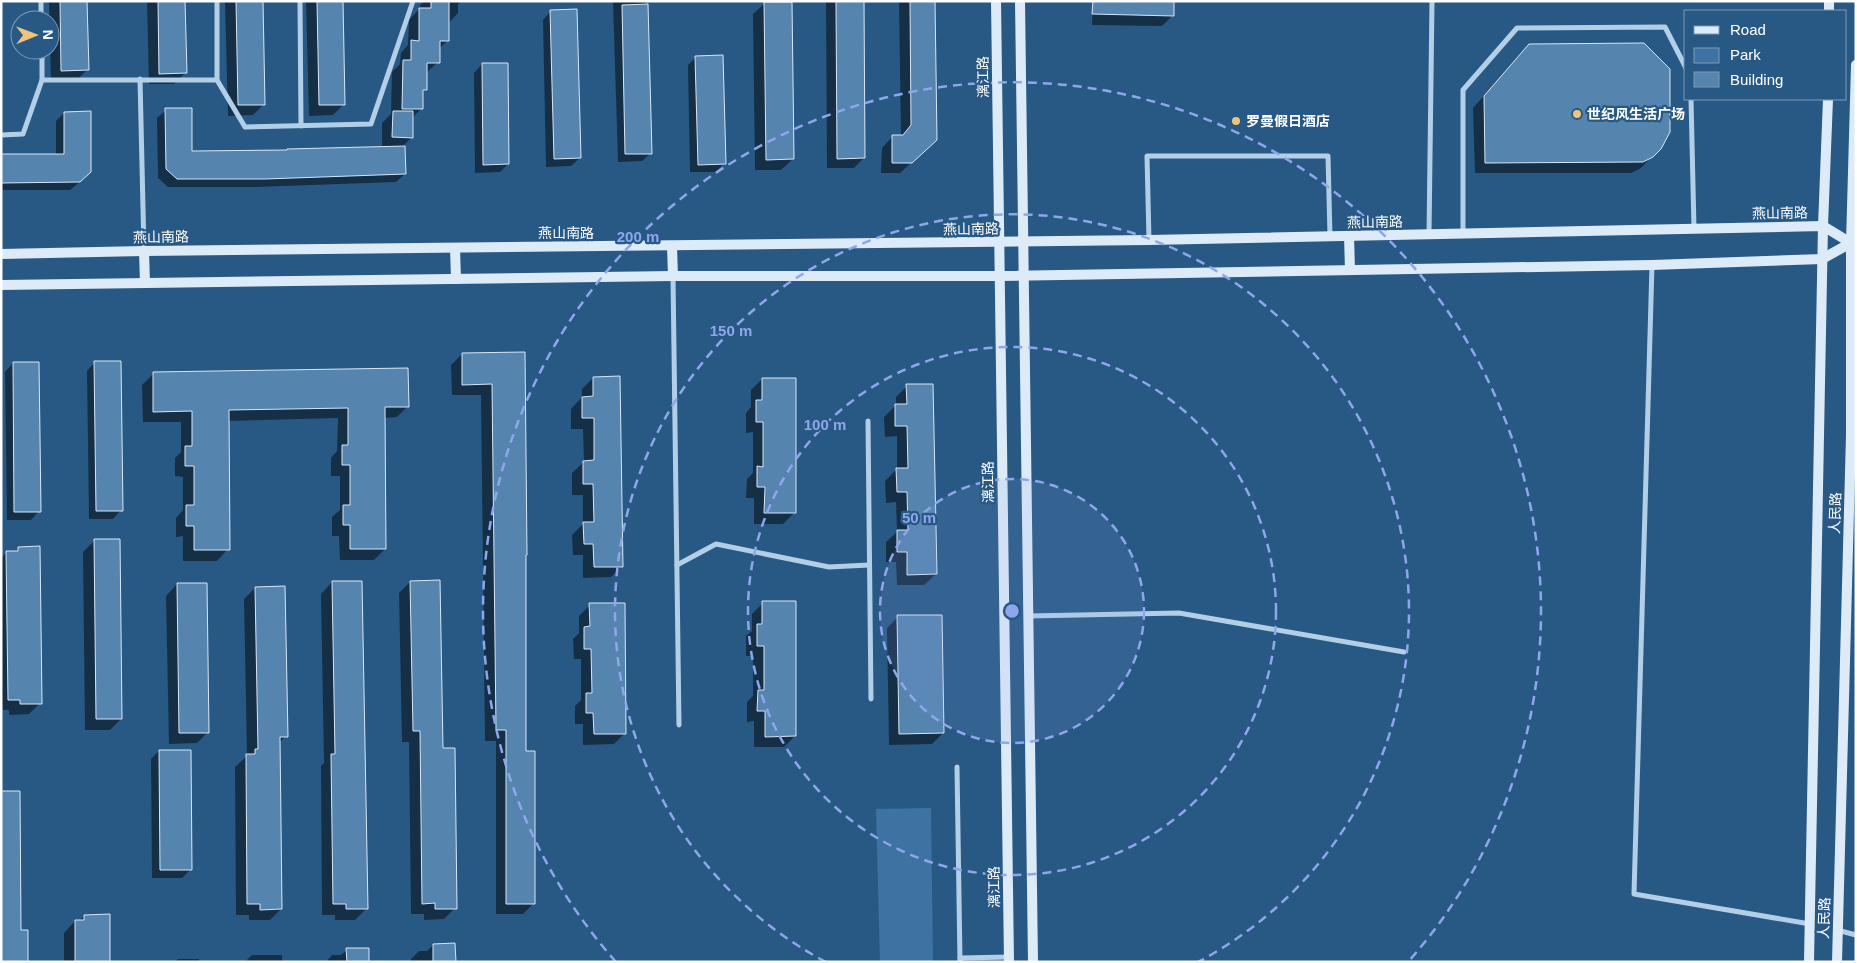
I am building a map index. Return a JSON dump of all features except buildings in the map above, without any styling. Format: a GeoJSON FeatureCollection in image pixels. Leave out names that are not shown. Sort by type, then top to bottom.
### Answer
{"type":"FeatureCollection","features":[{"type":"Feature","properties":{"kind":"main road","name":"漓江路"},"geometry":{"type":"LineString","coordinates":[[996,1],[998,276],[1009,959]]}},
{"type":"Feature","properties":{"kind":"main road"},"geometry":{"type":"LineString","coordinates":[[1020,1],[1033,962]]}},
{"type":"Feature","properties":{"kind":"main road","name":"人民路"},"geometry":{"type":"LineString","coordinates":[[1837,962],[1852,560],[1854,435],[1853,243],[1856,65]]}},
{"type":"Feature","properties":{"kind":"main road","name":"人民路"},"geometry":{"type":"LineString","coordinates":[[1809,962],[1822,259],[1828,100]]}},
{"type":"Feature","properties":{"kind":"main road","name":"燕山南路"},"geometry":{"type":"LineString","coordinates":[[1,254],[1024,242],[1823,226],[1853,243]]}},
{"type":"Feature","properties":{"kind":"main road"},"geometry":{"type":"LineString","coordinates":[[1349,236],[1350,270]]}},
{"type":"Feature","properties":{"kind":"main road"},"geometry":{"type":"LineString","coordinates":[[1,285],[673,276],[998,276],[1652,265],[1822,259],[1853,243]]}},
{"type":"Feature","properties":{"kind":"main road"},"geometry":{"type":"LineString","coordinates":[[672,246],[673,276]]}},
{"type":"Feature","properties":{"kind":"main road"},"geometry":{"type":"LineString","coordinates":[[456,248],[456,279]]}},
{"type":"Feature","properties":{"kind":"main road"},"geometry":{"type":"LineString","coordinates":[[144,251],[145,283]]}},
{"type":"Feature","properties":{"kind":"street"},"geometry":{"type":"LineString","coordinates":[[217,1],[217,80],[245,126],[371,124],[413,1]]}},
{"type":"Feature","properties":{"kind":"street"},"geometry":{"type":"LineString","coordinates":[[300,1],[301,126]]}},
{"type":"Feature","properties":{"kind":"street"},"geometry":{"type":"LineString","coordinates":[[1429,234],[1432,1]]}},
{"type":"Feature","properties":{"kind":"street"},"geometry":{"type":"LineString","coordinates":[[1463,234],[1463,90],[1517,28],[1665,27],[1684,64]]}},
{"type":"Feature","properties":{"kind":"street"},"geometry":{"type":"LineString","coordinates":[[1,135],[23,134],[42,80],[42,60]]}},
{"type":"Feature","properties":{"kind":"street"},"geometry":{"type":"LineString","coordinates":[[140,79],[144,251]]}},
{"type":"Feature","properties":{"kind":"street"},"geometry":{"type":"LineString","coordinates":[[42,80],[217,80]]}},
{"type":"Feature","properties":{"kind":"street"},"geometry":{"type":"LineString","coordinates":[[1691,100],[1694,229]]}},
{"type":"Feature","properties":{"kind":"street"},"geometry":{"type":"LineString","coordinates":[[1149,240],[1147,156],[1328,156],[1330,236]]}},
{"type":"Feature","properties":{"kind":"street"},"geometry":{"type":"LineString","coordinates":[[1652,265],[1634,894],[1810,924]]}},
{"type":"Feature","properties":{"kind":"street"},"geometry":{"type":"LineString","coordinates":[[673,276],[679,725]]}},
{"type":"Feature","properties":{"kind":"street"},"geometry":{"type":"LineString","coordinates":[[868,421],[871,699]]}},
{"type":"Feature","properties":{"kind":"street"},"geometry":{"type":"LineString","coordinates":[[677,565],[716,544],[829,566],[869,565]]}},
{"type":"Feature","properties":{"kind":"street"},"geometry":{"type":"LineString","coordinates":[[1028,616],[1179,613],[1404,652]]}},
{"type":"Feature","properties":{"kind":"street"},"geometry":{"type":"LineString","coordinates":[[957,767],[960,960],[1009,959]]}},
{"type":"Feature","properties":{"kind":"street"},"geometry":{"type":"LineString","coordinates":[[1837,930],[1856,935]]}},
{"type":"Feature","properties":{"kind":"green space"},"geometry":{"type":"Polygon","coordinates":[[[931,808],[933,962],[880,962],[876,809],[931,808]]]}},
{"type":"Feature","properties":{"kind":"place","name":"世纪风生活广场"},"geometry":{"type":"Point","coordinates":[1577,114]}},
{"type":"Feature","properties":{"kind":"place","name":"罗曼假日酒店"},"geometry":{"type":"Point","coordinates":[1236,121]}}]}
